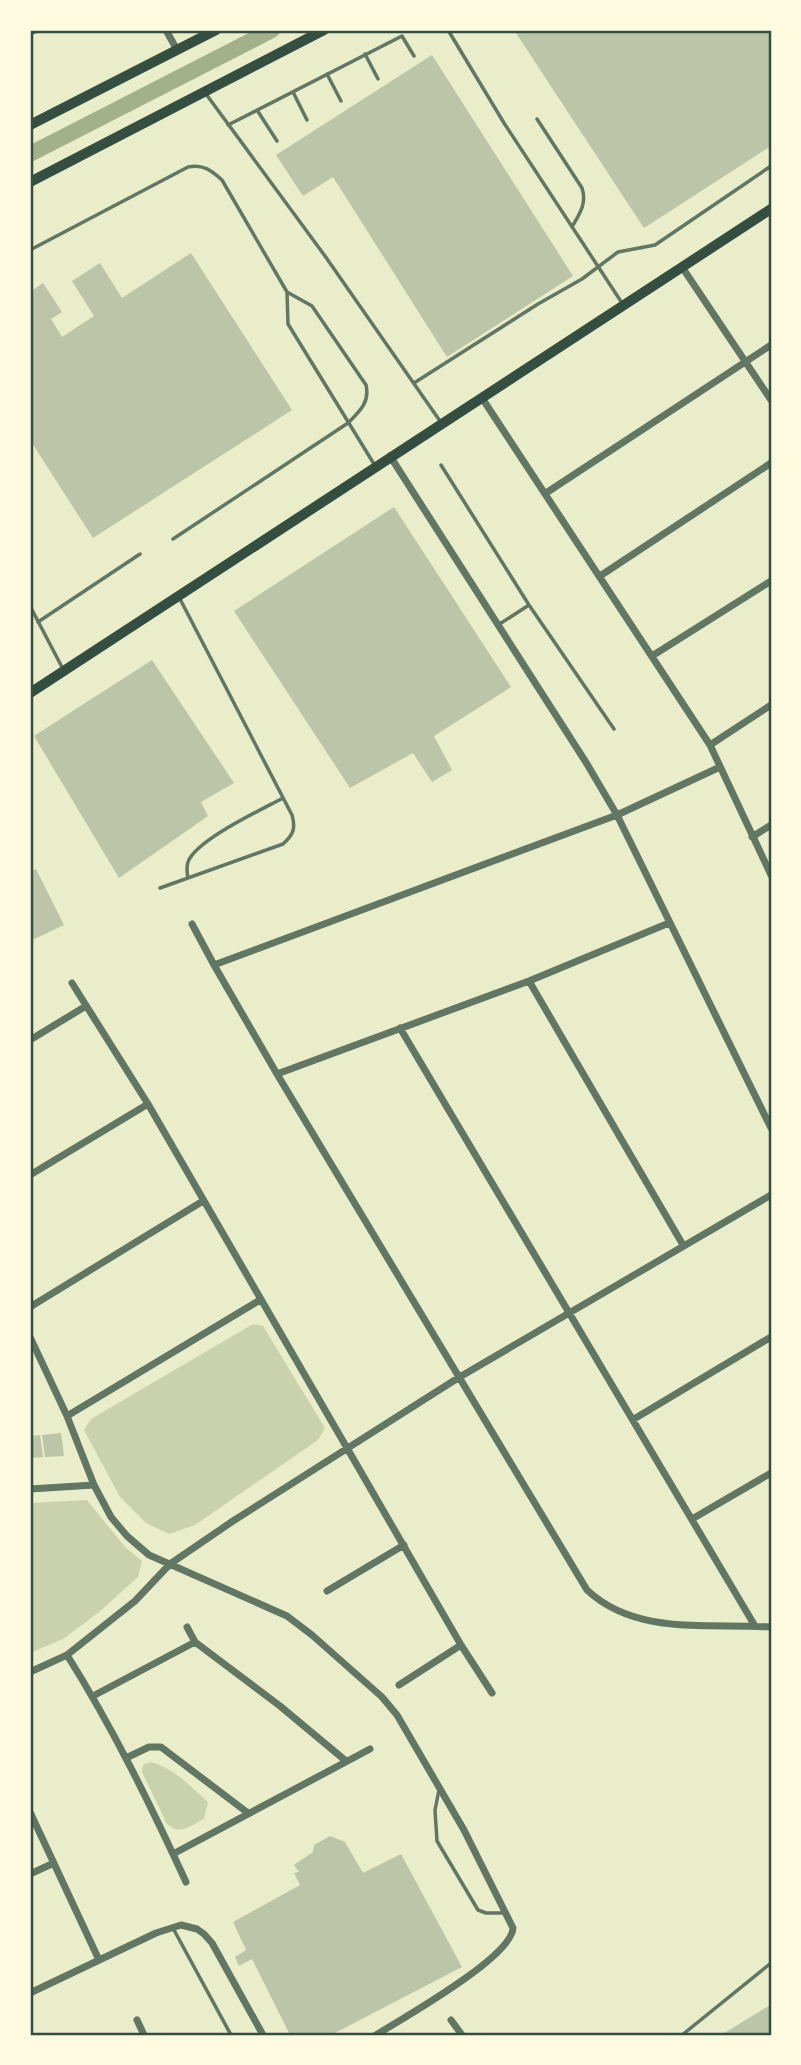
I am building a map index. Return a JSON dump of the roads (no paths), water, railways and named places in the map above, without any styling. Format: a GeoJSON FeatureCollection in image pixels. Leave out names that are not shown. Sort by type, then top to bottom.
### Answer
{"type":"FeatureCollection","features":[{"type":"Feature","properties":{"kind":"main road"},"geometry":{"type":"LineString","coordinates":[[30,125],[216,30]]}},
{"type":"Feature","properties":{"kind":"main road"},"geometry":{"type":"LineString","coordinates":[[30,182],[324,30]]}},
{"type":"Feature","properties":{"kind":"main road"},"geometry":{"type":"LineString","coordinates":[[30,693],[771,209]]}},
{"type":"Feature","properties":{"kind":"street"},"geometry":{"type":"LineString","coordinates":[[166,30],[177,50]]}},
{"type":"Feature","properties":{"kind":"street"},"geometry":{"type":"LineString","coordinates":[[682,267],[771,400]]}},
{"type":"Feature","properties":{"kind":"street"},"geometry":{"type":"LineString","coordinates":[[546,493],[771,345]]}},
{"type":"Feature","properties":{"kind":"street"},"geometry":{"type":"LineString","coordinates":[[482,398],[710,745],[771,875]]}},
{"type":"Feature","properties":{"kind":"street"},"geometry":{"type":"LineString","coordinates":[[390,456],[587,764],[617,816],[771,1128]]}},
{"type":"Feature","properties":{"kind":"street"},"geometry":{"type":"LineString","coordinates":[[600,576],[771,463]]}},
{"type":"Feature","properties":{"kind":"street"},"geometry":{"type":"LineString","coordinates":[[652,656],[771,581]]}},
{"type":"Feature","properties":{"kind":"street"},"geometry":{"type":"LineString","coordinates":[[710,745],[771,705]]}},
{"type":"Feature","properties":{"kind":"street"},"geometry":{"type":"LineString","coordinates":[[214,965],[617,816],[720,767]]}},
{"type":"Feature","properties":{"kind":"street"},"geometry":{"type":"LineString","coordinates":[[752,837],[771,825]]}},
{"type":"Feature","properties":{"kind":"street"},"geometry":{"type":"LineString","coordinates":[[277,1074],[529,981],[669,923]]}},
{"type":"Feature","properties":{"kind":"street"},"geometry":{"type":"LineString","coordinates":[[192,924],[277,1074],[587,1590],[598,1600],[632,1618],[656,1623],[771,1627]]}},
{"type":"Feature","properties":{"kind":"street"},"geometry":{"type":"LineString","coordinates":[[529,981],[683,1245]]}},
{"type":"Feature","properties":{"kind":"street"},"geometry":{"type":"LineString","coordinates":[[72,983],[148,1104],[461,1645],[492,1693]]}},
{"type":"Feature","properties":{"kind":"street"},"geometry":{"type":"LineString","coordinates":[[30,1040],[86,1006]]}},
{"type":"Feature","properties":{"kind":"street"},"geometry":{"type":"LineString","coordinates":[[400,1028],[755,1626]]}},
{"type":"Feature","properties":{"kind":"street"},"geometry":{"type":"LineString","coordinates":[[30,1175],[148,1104]]}},
{"type":"Feature","properties":{"kind":"street"},"geometry":{"type":"LineString","coordinates":[[30,1672],[67,1655],[135,1601],[170,1564],[347,1448],[458,1378],[771,1195]]}},
{"type":"Feature","properties":{"kind":"street"},"geometry":{"type":"LineString","coordinates":[[30,1307],[203,1201]]}},
{"type":"Feature","properties":{"kind":"street"},"geometry":{"type":"LineString","coordinates":[[67,1416],[260,1300]]}},
{"type":"Feature","properties":{"kind":"street"},"geometry":{"type":"LineString","coordinates":[[30,1337],[67,1416],[94,1485],[111,1517],[127,1536],[149,1555],[287,1616],[312,1635],[390,1706],[464,1830],[506,1913],[513,1928],[502,1948],[480,1968],[376,2035]]}},
{"type":"Feature","properties":{"kind":"street"},"geometry":{"type":"LineString","coordinates":[[634,1419],[771,1337]]}},
{"type":"Feature","properties":{"kind":"street"},"geometry":{"type":"LineString","coordinates":[[692,1520],[771,1473]]}},
{"type":"Feature","properties":{"kind":"street"},"geometry":{"type":"LineString","coordinates":[[30,1489],[94,1485]]}},
{"type":"Feature","properties":{"kind":"street"},"geometry":{"type":"LineString","coordinates":[[327,1591],[404,1545]]}},
{"type":"Feature","properties":{"kind":"street"},"geometry":{"type":"LineString","coordinates":[[187,1627],[195,1642],[280,1706],[346,1761]]}},
{"type":"Feature","properties":{"kind":"street"},"geometry":{"type":"LineString","coordinates":[[93,1696],[195,1642]]}},
{"type":"Feature","properties":{"kind":"street"},"geometry":{"type":"LineString","coordinates":[[399,1685],[461,1645]]}},
{"type":"Feature","properties":{"kind":"street"},"geometry":{"type":"LineString","coordinates":[[67,1655],[127,1758],[186,1882]]}},
{"type":"Feature","properties":{"kind":"street"},"geometry":{"type":"LineString","coordinates":[[127,1758],[149,1748],[161,1747],[248,1813]]}},
{"type":"Feature","properties":{"kind":"street"},"geometry":{"type":"LineString","coordinates":[[173,1854],[370,1749]]}},
{"type":"Feature","properties":{"kind":"street"},"geometry":{"type":"LineString","coordinates":[[30,1812],[99,1960]]}},
{"type":"Feature","properties":{"kind":"street"},"geometry":{"type":"LineString","coordinates":[[30,1874],[54,1863]]}},
{"type":"Feature","properties":{"kind":"street"},"geometry":{"type":"LineString","coordinates":[[30,1993],[156,1933],[181,1924],[204,1934],[212,1943],[264,2035]]}},
{"type":"Feature","properties":{"kind":"street"},"geometry":{"type":"LineString","coordinates":[[137,2020],[144,2035]]}},
{"type":"Feature","properties":{"kind":"street"},"geometry":{"type":"LineString","coordinates":[[451,2020],[462,2035]]}},
{"type":"Feature","properties":{"kind":"lane"},"geometry":{"type":"LineString","coordinates":[[30,34],[40,30]]}},
{"type":"Feature","properties":{"kind":"lane"},"geometry":{"type":"LineString","coordinates":[[448,30],[504,123],[624,306]]}},
{"type":"Feature","properties":{"kind":"lane"},"geometry":{"type":"LineString","coordinates":[[228,125],[402,36],[414,56]]}},
{"type":"Feature","properties":{"kind":"lane"},"geometry":{"type":"LineString","coordinates":[[365,54],[378,79]]}},
{"type":"Feature","properties":{"kind":"lane"},"geometry":{"type":"LineString","coordinates":[[327,74],[341,101]]}},
{"type":"Feature","properties":{"kind":"lane"},"geometry":{"type":"LineString","coordinates":[[204,92],[325,256],[442,423]]}},
{"type":"Feature","properties":{"kind":"lane"},"geometry":{"type":"LineString","coordinates":[[293,92],[307,120]]}},
{"type":"Feature","properties":{"kind":"lane"},"geometry":{"type":"LineString","coordinates":[[257,110],[277,141]]}},
{"type":"Feature","properties":{"kind":"lane"},"geometry":{"type":"LineString","coordinates":[[537,119],[582,188],[585,198],[572,227]]}},
{"type":"Feature","properties":{"kind":"lane"},"geometry":{"type":"LineString","coordinates":[[30,250],[188,167],[199,165],[212,170],[222,180],[287,292],[288,324],[375,466]]}},
{"type":"Feature","properties":{"kind":"lane"},"geometry":{"type":"LineString","coordinates":[[414,383],[598,267],[611,256],[624,249],[647,248],[655,244],[771,166]]}},
{"type":"Feature","properties":{"kind":"lane"},"geometry":{"type":"LineString","coordinates":[[173,539],[362,410],[366,401],[366,385],[312,306],[287,292]]}},
{"type":"Feature","properties":{"kind":"lane"},"geometry":{"type":"LineString","coordinates":[[441,465],[529,605],[614,729]]}},
{"type":"Feature","properties":{"kind":"lane"},"geometry":{"type":"LineString","coordinates":[[38,622],[140,554]]}},
{"type":"Feature","properties":{"kind":"lane"},"geometry":{"type":"LineString","coordinates":[[160,888],[283,844],[294,832],[295,824],[179,596]]}},
{"type":"Feature","properties":{"kind":"lane"},"geometry":{"type":"LineString","coordinates":[[498,625],[529,605]]}},
{"type":"Feature","properties":{"kind":"lane"},"geometry":{"type":"LineString","coordinates":[[30,606],[64,671]]}},
{"type":"Feature","properties":{"kind":"lane"},"geometry":{"type":"LineString","coordinates":[[188,878],[188,861],[202,844],[283,798]]}},
{"type":"Feature","properties":{"kind":"lane"},"geometry":{"type":"LineString","coordinates":[[439,1788],[435,1810],[437,1841],[478,1910],[486,1913],[506,1913]]}},
{"type":"Feature","properties":{"kind":"lane"},"geometry":{"type":"LineString","coordinates":[[173,1928],[231,2035]]}},
{"type":"Feature","properties":{"kind":"lane"},"geometry":{"type":"LineString","coordinates":[[682,2035],[771,1963]]}},
{"type":"Feature","properties":{"kind":"waterway"},"geometry":{"type":"LineString","coordinates":[[30,154],[272,30]]}}]}
